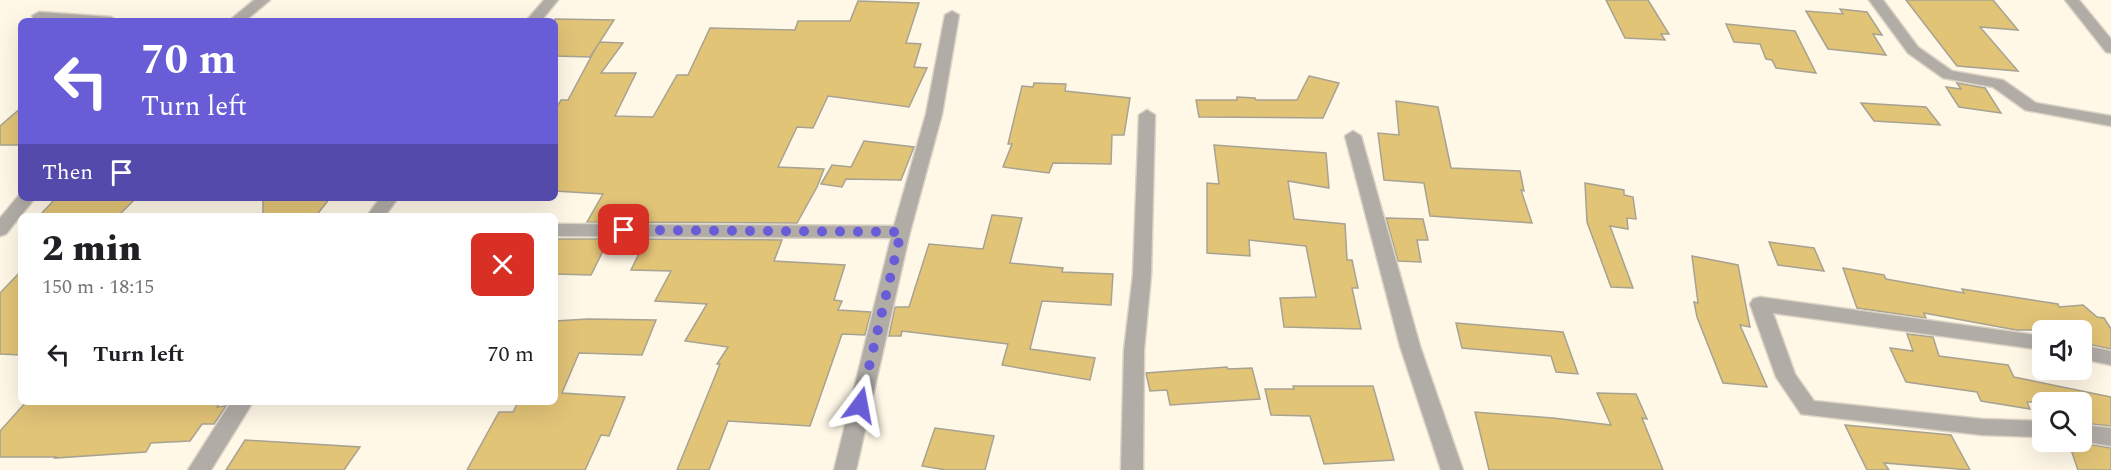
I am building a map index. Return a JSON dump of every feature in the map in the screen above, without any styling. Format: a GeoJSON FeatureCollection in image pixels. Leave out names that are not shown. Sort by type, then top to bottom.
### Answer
{"type":"FeatureCollection","features":[{"type":"Feature","properties":{"kind":"street"},"geometry":{"type":"LineString","coordinates":[[240,18],[263,0]]}},
{"type":"Feature","properties":{"kind":"street"},"geometry":{"type":"LineString","coordinates":[[536,18],[551,0]]}},
{"type":"Feature","properties":{"kind":"street"},"geometry":{"type":"LineString","coordinates":[[1876,0],[1913,50],[1948,75],[1998,83],[2031,107],[2111,121]]}},
{"type":"Feature","properties":{"kind":"street"},"geometry":{"type":"LineString","coordinates":[[2072,0],[2111,49]]}},
{"type":"Feature","properties":{"kind":"street"},"geometry":{"type":"LineString","coordinates":[[845,470],[901,232],[934,114],[952,15]]}},
{"type":"Feature","properties":{"kind":"street"},"geometry":{"type":"LineString","coordinates":[[39,16],[68,18]]}},
{"type":"Feature","properties":{"kind":"street"},"geometry":{"type":"LineString","coordinates":[[1132,470],[1134,350],[1142,275],[1147,115]]}},
{"type":"Feature","properties":{"kind":"street"},"geometry":{"type":"LineString","coordinates":[[1353,136],[1410,346],[1452,470]]}},
{"type":"Feature","properties":{"kind":"street"},"geometry":{"type":"LineString","coordinates":[[0,230],[24,201]]}},
{"type":"Feature","properties":{"kind":"street"},"geometry":{"type":"LineString","coordinates":[[558,230],[901,232]]}},
{"type":"Feature","properties":{"kind":"street"},"geometry":{"type":"LineString","coordinates":[[2032,341],[1760,304],[1786,377],[1808,408],[1982,427],[2032,429]]}},
{"type":"Feature","properties":{"kind":"street"},"geometry":{"type":"LineString","coordinates":[[2092,354],[2111,358]]}},
{"type":"Feature","properties":{"kind":"street"},"geometry":{"type":"LineString","coordinates":[[199,470],[240,405]]}},
{"type":"Feature","properties":{"kind":"street"},"geometry":{"type":"LineString","coordinates":[[2092,434],[2111,437]]}},
{"type":"Feature","properties":{"kind":"building"},"geometry":{"type":"Polygon","coordinates":[[[1606,0],[1648,0],[1669,34],[1661,34],[1665,40],[1625,38],[1606,0]]]}},
{"type":"Feature","properties":{"kind":"building"},"geometry":{"type":"Polygon","coordinates":[[[1906,0],[1993,0],[2018,30],[1980,27],[2018,71],[1957,66],[1906,0]]]}},
{"type":"Feature","properties":{"kind":"building"},"geometry":{"type":"Polygon","coordinates":[[[858,1],[919,3],[906,43],[921,44],[914,67],[927,68],[909,107],[828,96],[813,128],[797,127],[778,167],[824,169],[797,223],[587,222],[603,194],[558,191],[558,105],[561,100],[568,100],[599,42],[623,43],[601,73],[636,73],[615,116],[653,117],[677,75],[688,75],[710,28],[795,30],[798,21],[850,21],[858,1]]]}},
{"type":"Feature","properties":{"kind":"building"},"geometry":{"type":"Polygon","coordinates":[[[1840,9],[1867,12],[1882,35],[1873,34],[1886,55],[1828,49],[1806,11],[1843,14],[1840,9]]]}},
{"type":"Feature","properties":{"kind":"building"},"geometry":{"type":"Polygon","coordinates":[[[558,19],[614,20],[590,57],[558,56],[558,19]]]}},
{"type":"Feature","properties":{"kind":"building"},"geometry":{"type":"Polygon","coordinates":[[[1726,24],[1795,31],[1816,73],[1776,68],[1772,60],[1766,59],[1760,44],[1734,42],[1726,24]]]}},
{"type":"Feature","properties":{"kind":"building"},"geometry":{"type":"Polygon","coordinates":[[[1309,76],[1339,83],[1323,118],[1199,117],[1196,100],[1237,100],[1237,97],[1255,98],[1256,100],[1297,100],[1309,76]]]}},
{"type":"Feature","properties":{"kind":"building"},"geometry":{"type":"Polygon","coordinates":[[[1034,83],[1066,84],[1065,91],[1130,98],[1124,135],[1112,135],[1111,164],[1053,163],[1049,173],[1003,167],[1012,144],[1008,144],[1022,86],[1033,87],[1034,83]]]}},
{"type":"Feature","properties":{"kind":"building"},"geometry":{"type":"Polygon","coordinates":[[[1957,83],[1985,88],[2001,113],[1959,107],[1946,87],[1961,89],[1957,83]]]}},
{"type":"Feature","properties":{"kind":"building"},"geometry":{"type":"Polygon","coordinates":[[[1396,101],[1438,107],[1451,168],[1520,171],[1524,191],[1521,190],[1532,223],[1430,216],[1424,183],[1384,180],[1378,133],[1399,135],[1396,101]]]}},
{"type":"Feature","properties":{"kind":"building"},"geometry":{"type":"Polygon","coordinates":[[[1861,103],[1926,107],[1940,125],[1874,121],[1861,103]]]}},
{"type":"Feature","properties":{"kind":"building"},"geometry":{"type":"Polygon","coordinates":[[[18,111],[18,145],[0,145],[0,126],[18,111]]]}},
{"type":"Feature","properties":{"kind":"building"},"geometry":{"type":"Polygon","coordinates":[[[864,141],[914,147],[901,180],[846,179],[842,187],[821,184],[832,165],[851,167],[864,141]]]}},
{"type":"Feature","properties":{"kind":"building"},"geometry":{"type":"Polygon","coordinates":[[[1214,145],[1326,153],[1329,188],[1288,181],[1294,219],[1345,224],[1347,260],[1352,260],[1358,288],[1352,288],[1361,329],[1284,327],[1280,298],[1316,297],[1306,246],[1249,240],[1250,256],[1207,253],[1207,183],[1219,184],[1214,145]]]}},
{"type":"Feature","properties":{"kind":"building"},"geometry":{"type":"Polygon","coordinates":[[[1585,183],[1624,190],[1624,195],[1633,197],[1636,219],[1627,218],[1628,229],[1610,226],[1633,288],[1611,287],[1587,222],[1585,183]]]}},
{"type":"Feature","properties":{"kind":"building"},"geometry":{"type":"Polygon","coordinates":[[[53,201],[133,201],[121,213],[42,213],[53,201]]]}},
{"type":"Feature","properties":{"kind":"building"},"geometry":{"type":"Polygon","coordinates":[[[263,201],[328,201],[318,213],[263,213],[263,201]]]}},
{"type":"Feature","properties":{"kind":"building"},"geometry":{"type":"Polygon","coordinates":[[[992,215],[1022,218],[1010,263],[1063,268],[1062,272],[1113,274],[1111,305],[1042,301],[1030,349],[1095,358],[1090,380],[1002,365],[1008,344],[902,331],[901,336],[889,336],[895,307],[909,307],[929,244],[983,249],[992,215]]]}},
{"type":"Feature","properties":{"kind":"building"},"geometry":{"type":"Polygon","coordinates":[[[1386,218],[1423,219],[1428,240],[1417,240],[1421,262],[1398,261],[1386,218]]]}},
{"type":"Feature","properties":{"kind":"building"},"geometry":{"type":"Polygon","coordinates":[[[558,239],[609,239],[591,275],[558,274],[558,239]]]}},
{"type":"Feature","properties":{"kind":"building"},"geometry":{"type":"Polygon","coordinates":[[[646,239],[782,240],[774,261],[845,265],[834,300],[842,301],[838,310],[871,312],[865,335],[842,334],[810,426],[728,421],[709,470],[677,470],[720,364],[717,364],[728,347],[685,341],[707,304],[655,301],[671,271],[631,270],[646,239]]]}},
{"type":"Feature","properties":{"kind":"building"},"geometry":{"type":"Polygon","coordinates":[[[1769,242],[1814,248],[1824,271],[1778,265],[1769,242]]]}},
{"type":"Feature","properties":{"kind":"building"},"geometry":{"type":"Polygon","coordinates":[[[1692,256],[1738,265],[1750,327],[1740,325],[1767,387],[1723,383],[1697,317],[1694,302],[1698,303],[1692,256]]]}},
{"type":"Feature","properties":{"kind":"building"},"geometry":{"type":"Polygon","coordinates":[[[1843,268],[1884,275],[1886,279],[1964,293],[1962,289],[2058,304],[2059,307],[2083,305],[2097,317],[2104,318],[2111,329],[2111,349],[2092,345],[2092,320],[2032,320],[2032,330],[2016,330],[1924,313],[1926,318],[1857,308],[1843,268]]]}},
{"type":"Feature","properties":{"kind":"building"},"geometry":{"type":"Polygon","coordinates":[[[18,274],[18,355],[0,354],[0,293],[18,274]]]}},
{"type":"Feature","properties":{"kind":"building"},"geometry":{"type":"Polygon","coordinates":[[[656,320],[642,355],[579,353],[562,393],[625,397],[609,436],[601,435],[585,470],[467,470],[499,412],[513,412],[516,405],[558,405],[558,321],[656,320]]]}},
{"type":"Feature","properties":{"kind":"building"},"geometry":{"type":"Polygon","coordinates":[[[1456,323],[1563,332],[1578,374],[1556,372],[1551,356],[1462,348],[1456,323]]]}},
{"type":"Feature","properties":{"kind":"building"},"geometry":{"type":"Polygon","coordinates":[[[1907,334],[1933,337],[1939,356],[2008,365],[2014,377],[2087,392],[2032,392],[2032,402],[2027,402],[2030,409],[1981,401],[1977,392],[1906,382],[1890,348],[1913,351],[1907,334]]]}},
{"type":"Feature","properties":{"kind":"building"},"geometry":{"type":"Polygon","coordinates":[[[1227,367],[1228,369],[1252,368],[1260,399],[1170,405],[1167,390],[1150,391],[1146,373],[1227,367]]]}},
{"type":"Feature","properties":{"kind":"building"},"geometry":{"type":"Polygon","coordinates":[[[1293,386],[1373,386],[1394,460],[1324,464],[1310,416],[1271,415],[1265,389],[1294,389],[1293,386]]]}},
{"type":"Feature","properties":{"kind":"building"},"geometry":{"type":"Polygon","coordinates":[[[1597,393],[1636,394],[1647,419],[1642,418],[1663,470],[1489,470],[1475,412],[1611,425],[1597,393]]]}},
{"type":"Feature","properties":{"kind":"building"},"geometry":{"type":"Polygon","coordinates":[[[2092,393],[2111,397],[2111,426],[2092,424],[2092,393]]]}},
{"type":"Feature","properties":{"kind":"building"},"geometry":{"type":"Polygon","coordinates":[[[23,405],[226,406],[214,424],[202,424],[190,441],[151,443],[146,452],[55,458],[0,457],[0,431],[23,405]]]}},
{"type":"Feature","properties":{"kind":"building"},"geometry":{"type":"Polygon","coordinates":[[[1845,425],[1951,435],[1970,470],[1884,463],[1889,470],[1867,470],[1845,425]]]}},
{"type":"Feature","properties":{"kind":"building"},"geometry":{"type":"Polygon","coordinates":[[[935,428],[994,436],[985,470],[946,470],[922,466],[935,428]]]}},
{"type":"Feature","properties":{"kind":"building"},"geometry":{"type":"Polygon","coordinates":[[[245,440],[360,447],[344,470],[226,470],[245,440]]]}},
{"type":"Feature","properties":{"kind":"building"},"geometry":{"type":"Polygon","coordinates":[[[2092,445],[2111,448],[2111,470],[2078,470],[2072,452],[2092,452],[2092,445]]]}},
{"type":"Feature","properties":{"kind":"route"},"geometry":{"type":"LineString","coordinates":[[624,230],[901,232],[860,405]]}}]}
